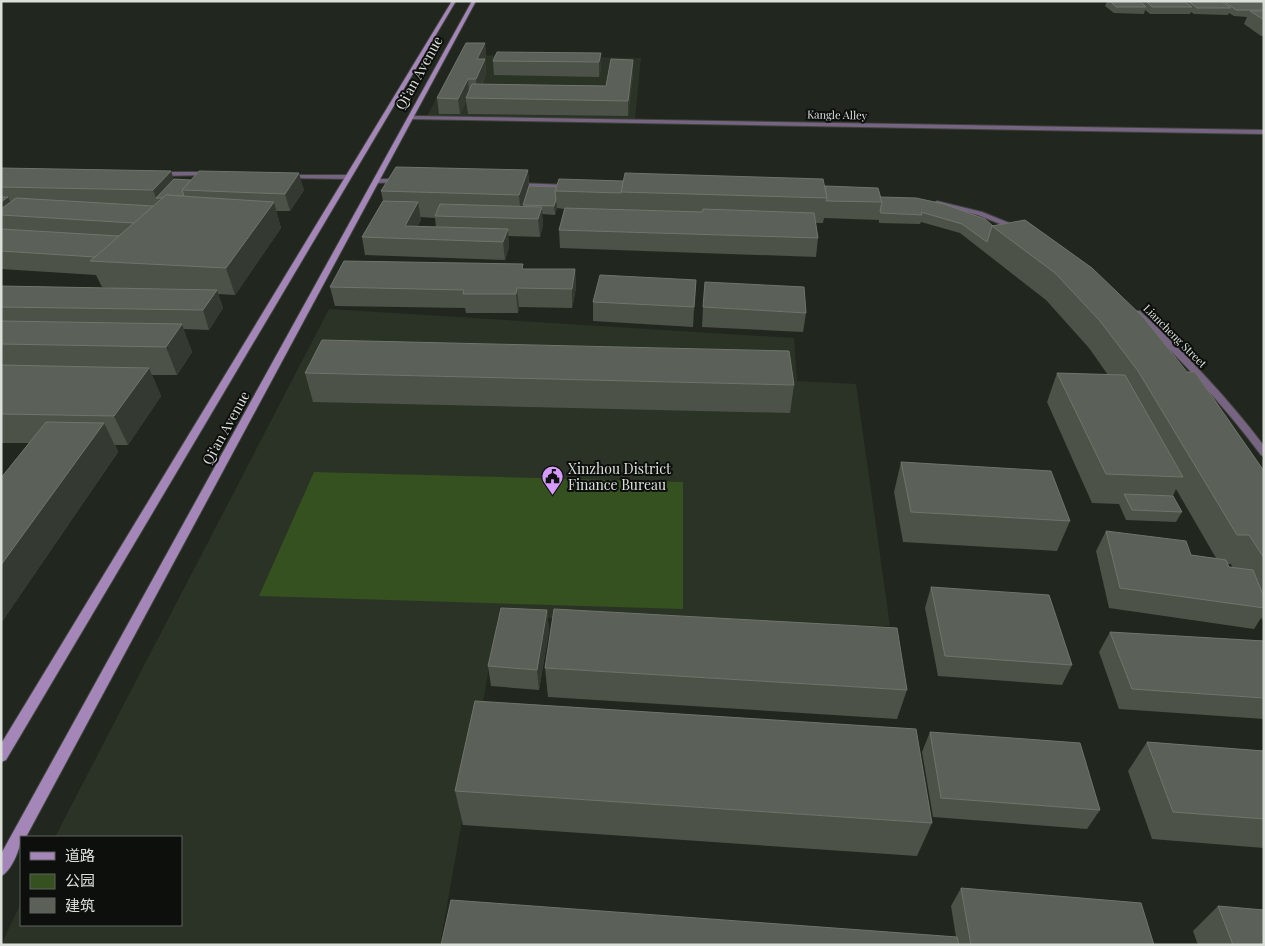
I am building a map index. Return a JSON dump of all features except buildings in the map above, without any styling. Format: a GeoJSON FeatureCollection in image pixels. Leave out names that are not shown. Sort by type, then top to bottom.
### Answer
{"type":"FeatureCollection","features":[{"type":"Feature","properties":{"kind":"main road","name":"Qi'an Avenue"},"geometry":{"type":"LineString","coordinates":[[1,756],[454,1]]}},
{"type":"Feature","properties":{"kind":"main road","name":"Qi'an Avenue"},"geometry":{"type":"LineString","coordinates":[[1,869],[474,1]]}},
{"type":"Feature","properties":{"kind":"street","name":"Kangle Alley"},"geometry":{"type":"LineString","coordinates":[[411,118],[1264,132]]}},
{"type":"Feature","properties":{"kind":"street"},"geometry":{"type":"LineString","coordinates":[[151,173],[220,175]]}},
{"type":"Feature","properties":{"kind":"street"},"geometry":{"type":"LineString","coordinates":[[279,176],[348,177]]}},
{"type":"Feature","properties":{"kind":"street"},"geometry":{"type":"LineString","coordinates":[[376,181],[406,182]]}},
{"type":"Feature","properties":{"kind":"street"},"geometry":{"type":"LineString","coordinates":[[506,185],[576,187]]}},
{"type":"Feature","properties":{"kind":"street"},"geometry":{"type":"LineString","coordinates":[[926,201],[980,214],[1026,232]]}},
{"type":"Feature","properties":{"kind":"street","name":"Liancheng Street"},"geometry":{"type":"LineString","coordinates":[[1129,306],[1182,355],[1232,412],[1264,453]]}},
{"type":"Feature","properties":{"kind":"shaded area"},"geometry":{"type":"Polygon","coordinates":[[[459,55],[641,58],[635,119],[427,116],[459,55]]]}},
{"type":"Feature","properties":{"kind":"shaded area","name":"Xinzhou District Finance Bureau"},"geometry":{"type":"Polygon","coordinates":[[[329,309],[794,338],[797,381],[856,384],[890,626],[498,617],[440,945],[1,945],[20,905],[20,926],[182,926],[182,836],[56,836],[329,309]]]}},
{"type":"Feature","properties":{"kind":"green space"},"geometry":{"type":"Polygon","coordinates":[[[314,472],[683,482],[683,609],[259,596],[314,472]]]}},
{"type":"Feature","properties":{"kind":"place","name":"Xinzhou District Finance Bureau"},"geometry":{"type":"Point","coordinates":[552,496]}}]}
